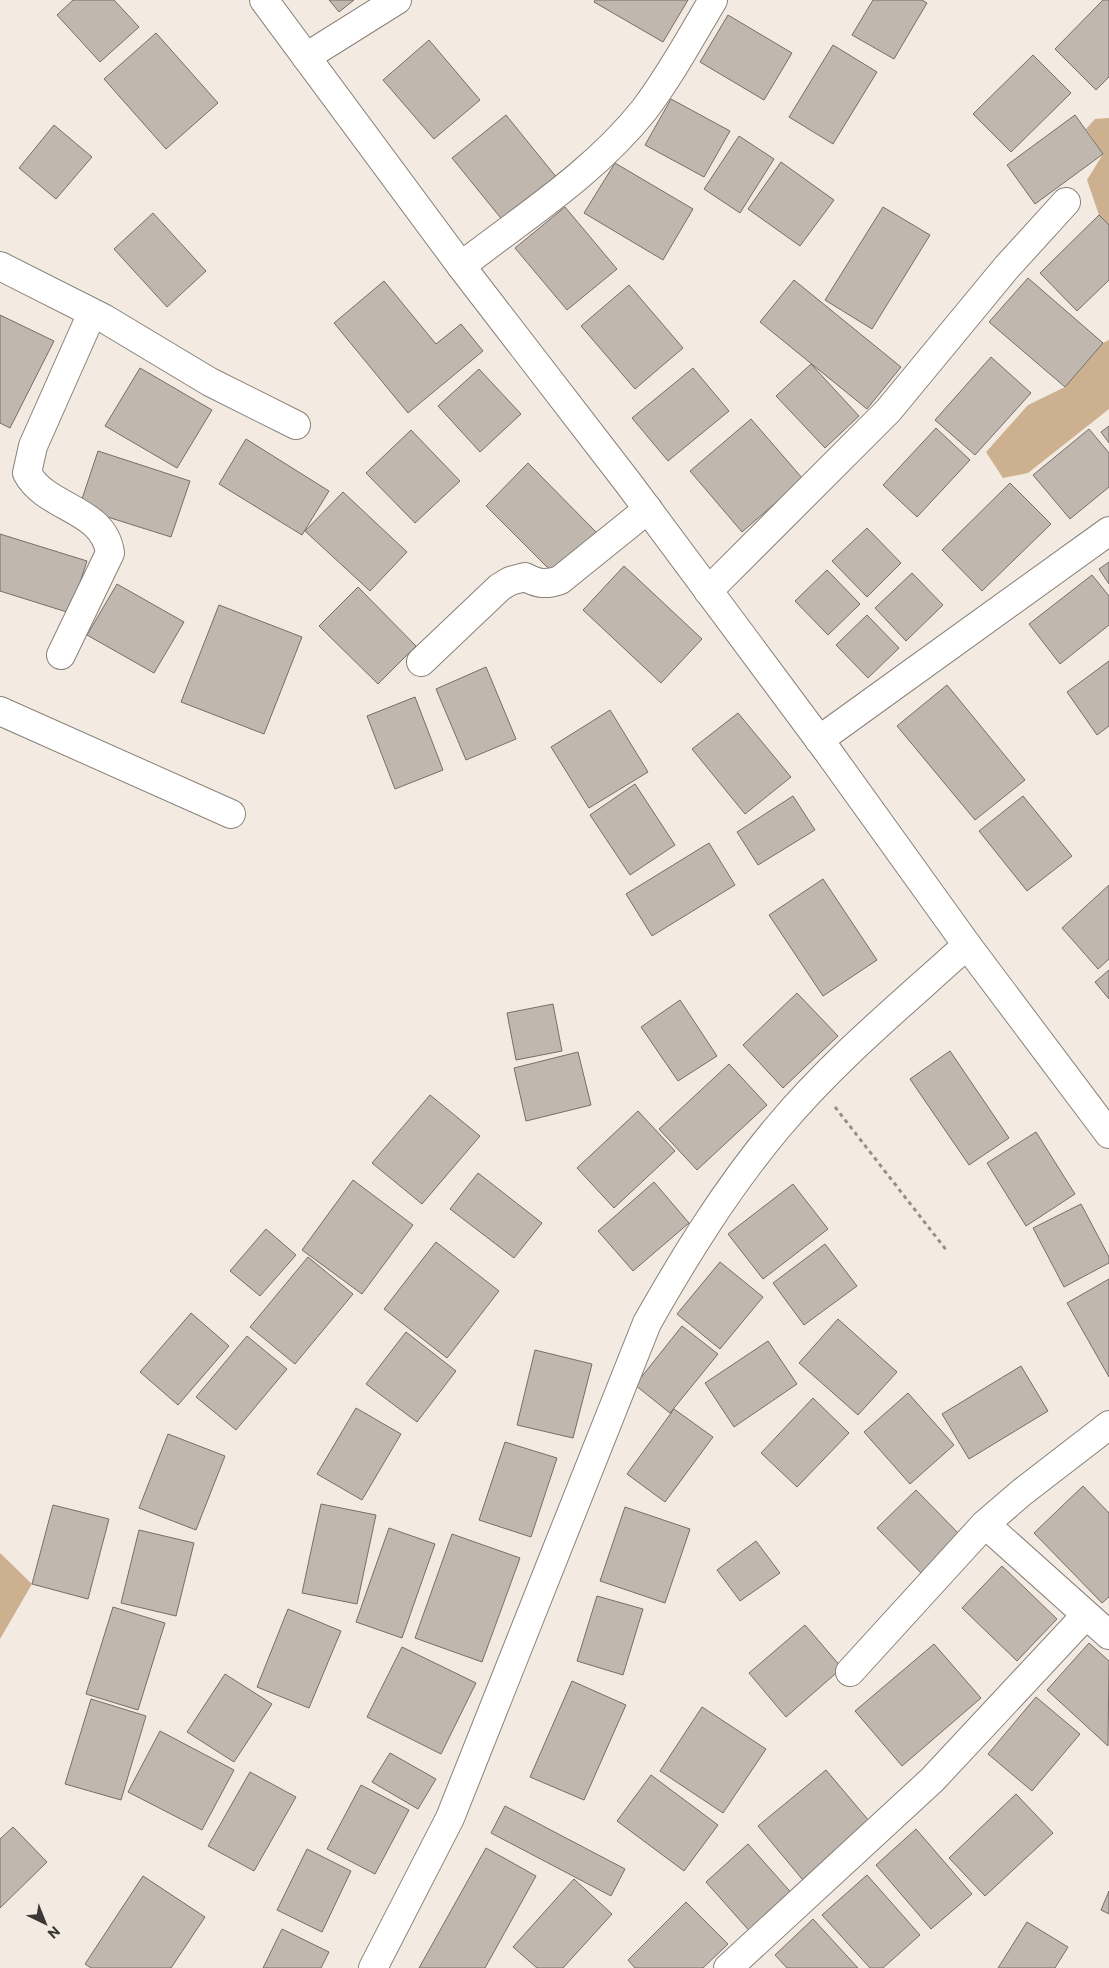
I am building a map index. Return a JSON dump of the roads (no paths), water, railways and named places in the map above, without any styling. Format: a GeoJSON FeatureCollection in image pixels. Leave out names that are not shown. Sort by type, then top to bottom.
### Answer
{"type":"FeatureCollection","features":[{"type":"Feature","properties":{"kind":"street"},"geometry":{"type":"LineString","coordinates":[[264,0],[461,266],[648,509],[819,740],[967,946],[1109,1134]]}},
{"type":"Feature","properties":{"kind":"street"},"geometry":{"type":"LineString","coordinates":[[306,57],[398,0]]}},
{"type":"Feature","properties":{"kind":"street"},"geometry":{"type":"LineString","coordinates":[[461,266],[584,171],[611,146],[643,110],[667,76],[714,0]]}},
{"type":"Feature","properties":{"kind":"street"},"geometry":{"type":"LineString","coordinates":[[708,591],[888,410],[1006,268],[1066,202]]}},
{"type":"Feature","properties":{"kind":"street"},"geometry":{"type":"LineString","coordinates":[[0,266],[92,313],[210,382],[296,425]]}},
{"type":"Feature","properties":{"kind":"street"},"geometry":{"type":"LineString","coordinates":[[61,656],[110,553],[109,541],[100,528],[84,515],[34,485],[27,473],[34,446],[92,313]]}},
{"type":"Feature","properties":{"kind":"street"},"geometry":{"type":"LineString","coordinates":[[421,662],[500,587],[510,581],[525,577],[536,583],[547,584],[560,580],[648,509]]}},
{"type":"Feature","properties":{"kind":"street"},"geometry":{"type":"LineString","coordinates":[[819,740],[1109,530]]}},
{"type":"Feature","properties":{"kind":"street"},"geometry":{"type":"LineString","coordinates":[[0,712],[231,814]]}},
{"type":"Feature","properties":{"kind":"street"},"geometry":{"type":"LineString","coordinates":[[373,1968],[450,1818],[647,1323],[688,1249],[732,1186],[778,1127],[817,1084],[967,946]]}},
{"type":"Feature","properties":{"kind":"street"},"geometry":{"type":"LineString","coordinates":[[850,1672],[985,1524],[1020,1492],[1109,1426]]}},
{"type":"Feature","properties":{"kind":"street"},"geometry":{"type":"LineString","coordinates":[[985,1524],[1109,1635]]}},
{"type":"Feature","properties":{"kind":"street"},"geometry":{"type":"LineString","coordinates":[[728,1968],[932,1780],[1086,1615]]}}]}
